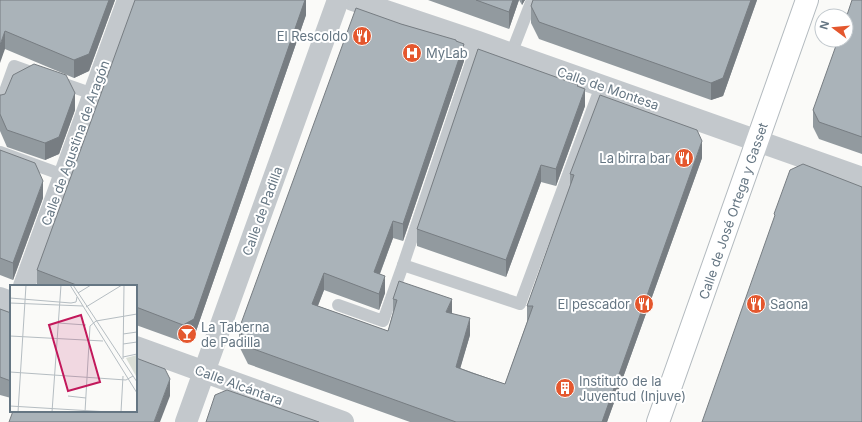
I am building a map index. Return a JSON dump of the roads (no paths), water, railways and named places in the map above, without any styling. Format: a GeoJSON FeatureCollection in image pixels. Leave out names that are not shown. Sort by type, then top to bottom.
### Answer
{"type":"FeatureCollection","features":[{"type":"Feature","properties":{"kind":"street","name":"Calle de Agustina de Aragón"},"geometry":{"type":"LineString","coordinates":[[24,285],[63,175],[128,0]]}},
{"type":"Feature","properties":{"kind":"street","name":"Calle de Padilla"},"geometry":{"type":"LineString","coordinates":[[186,422],[205,373],[214,343],[338,0]]}},
{"type":"Feature","properties":{"kind":"street","name":"Calle de Montesa"},"geometry":{"type":"LineString","coordinates":[[353,0],[478,42],[862,178]]}},
{"type":"Feature","properties":{"kind":"street","name":"Calle de José Ortega y Gasset"},"geometry":{"type":"LineString","coordinates":[[658,422],[807,0]]}},
{"type":"Feature","properties":{"kind":"street"},"geometry":{"type":"LineString","coordinates":[[0,298],[10,302]]}},
{"type":"Feature","properties":{"kind":"street","name":"Calle Alcántara"},"geometry":{"type":"LineString","coordinates":[[137,347],[343,422]]}},
{"type":"Feature","properties":{"kind":"lane"},"geometry":{"type":"LineString","coordinates":[[511,54],[532,0]]}},
{"type":"Feature","properties":{"kind":"lane"},"geometry":{"type":"LineString","coordinates":[[338,305],[383,321],[478,42]]}},
{"type":"Feature","properties":{"kind":"lane"},"geometry":{"type":"LineString","coordinates":[[0,105],[14,66],[93,94]]}},
{"type":"Feature","properties":{"kind":"lane"},"geometry":{"type":"LineString","coordinates":[[403,265],[520,304],[601,86]]}},
{"type":"Feature","properties":{"kind":"lane"},"geometry":{"type":"LineString","coordinates":[[0,152],[63,175]]}},
{"type":"Feature","properties":{"kind":"place","name":"El Rescoldo"},"geometry":{"type":"Point","coordinates":[362,36]}},
{"type":"Feature","properties":{"kind":"place","name":"MyLab"},"geometry":{"type":"Point","coordinates":[412,53]}},
{"type":"Feature","properties":{"kind":"place","name":"La birra bar"},"geometry":{"type":"Point","coordinates":[684,158]}},
{"type":"Feature","properties":{"kind":"place","name":"El pescador"},"geometry":{"type":"Point","coordinates":[644,304]}},
{"type":"Feature","properties":{"kind":"place","name":"Saona"},"geometry":{"type":"Point","coordinates":[756,304]}},
{"type":"Feature","properties":{"kind":"place","name":"La Taberna de Padilla"},"geometry":{"type":"Point","coordinates":[187,334]}},
{"type":"Feature","properties":{"kind":"place","name":"Instituto de la Juventud (Injuve)"},"geometry":{"type":"Point","coordinates":[565,388]}}]}
